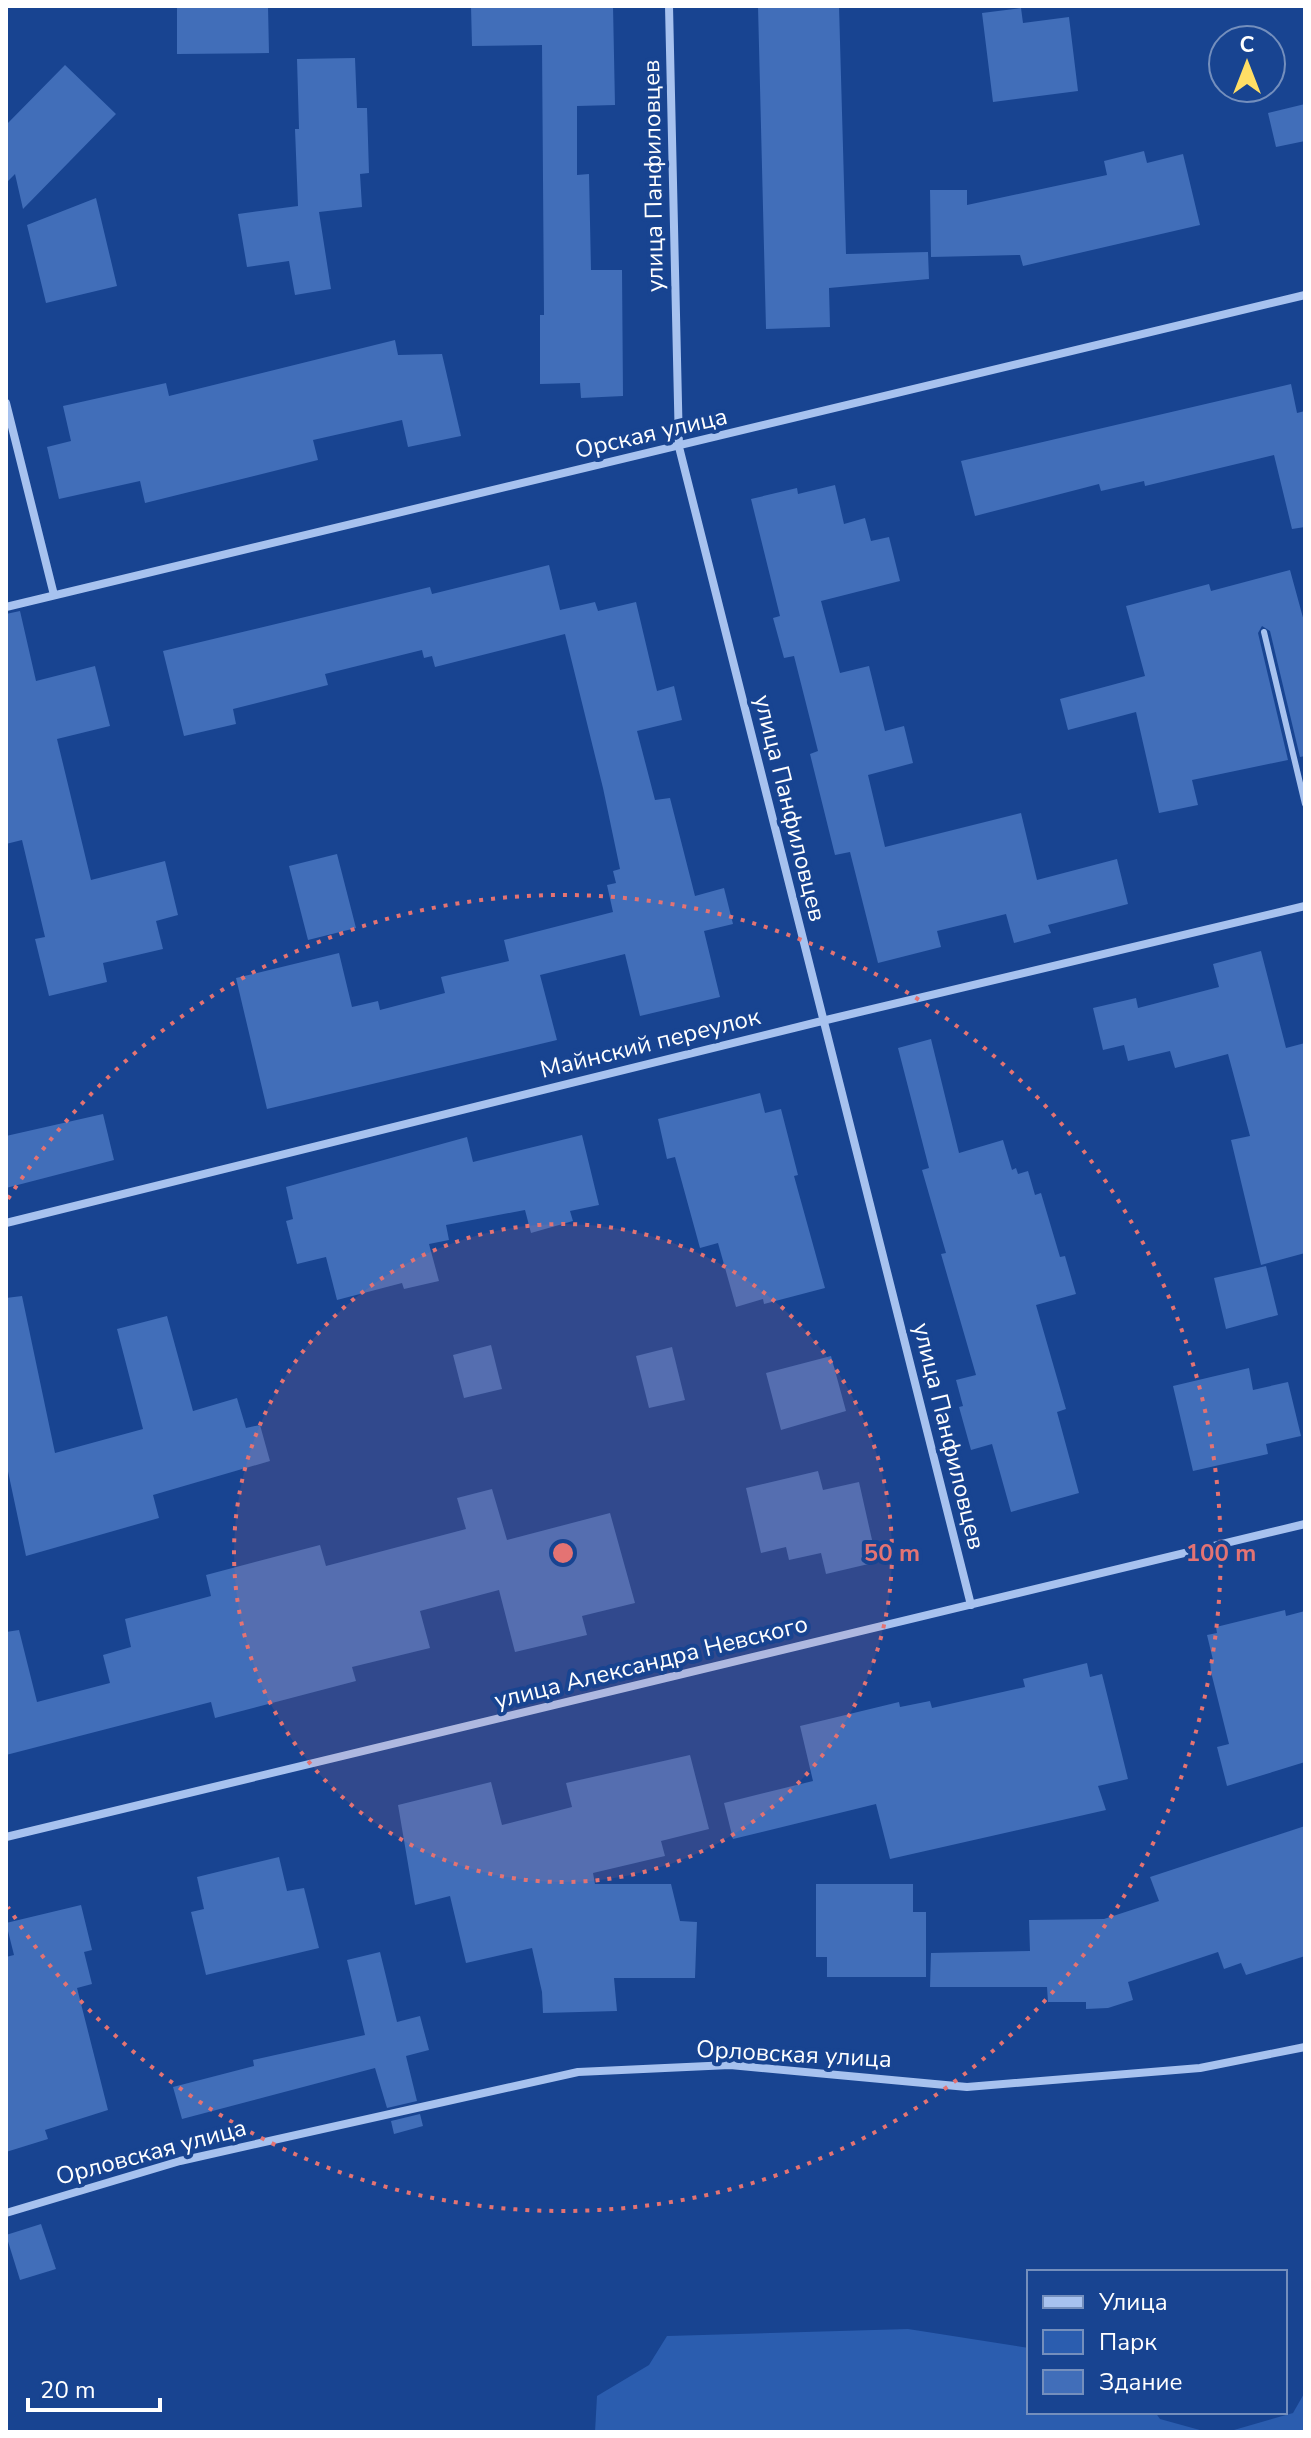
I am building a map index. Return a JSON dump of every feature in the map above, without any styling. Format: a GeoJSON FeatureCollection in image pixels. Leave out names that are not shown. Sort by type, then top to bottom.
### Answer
{"type":"FeatureCollection","features":[{"type":"Feature","properties":{"kind":"street","name":"улица Панфиловцев"},"geometry":{"type":"LineString","coordinates":[[669,6],[679,447],[971,1605]]}},
{"type":"Feature","properties":{"kind":"street","name":"Орская улица"},"geometry":{"type":"LineString","coordinates":[[6,607],[1305,295]]}},
{"type":"Feature","properties":{"kind":"street"},"geometry":{"type":"LineString","coordinates":[[6,403],[54,595]]}},
{"type":"Feature","properties":{"kind":"street","name":"Майнский переулок"},"geometry":{"type":"LineString","coordinates":[[6,1223],[822,1021],[1305,906]]}},
{"type":"Feature","properties":{"kind":"street","name":"улица Александра Невского"},"geometry":{"type":"LineString","coordinates":[[6,1837],[1305,1524]]}},
{"type":"Feature","properties":{"kind":"street","name":"Орловская улица"},"geometry":{"type":"LineString","coordinates":[[6,2213],[180,2161],[578,2072],[730,2065],[967,2087],[1200,2068],[1305,2047]]}},
{"type":"Feature","properties":{"kind":"lane"},"geometry":{"type":"LineString","coordinates":[[1264,632],[1305,804]]}},
{"type":"Feature","properties":{"kind":"green space"},"geometry":{"type":"Polygon","coordinates":[[[908,2329],[1027,2348],[1027,2414],[1156,2414],[1160,2419],[1207,2432],[595,2432],[597,2396],[649,2365],[667,2336],[908,2329]]]}},
{"type":"Feature","properties":{"kind":"green space"},"geometry":{"type":"Polygon","coordinates":[[[1305,2392],[1305,2432],[1227,2432],[1293,2413],[1305,2392]]]}},
{"type":"Feature","properties":{"kind":"building"},"geometry":{"type":"Polygon","coordinates":[[[177,6],[268,6],[269,53],[177,54],[177,6]]]}},
{"type":"Feature","properties":{"kind":"building"},"geometry":{"type":"Polygon","coordinates":[[[471,6],[613,6],[615,105],[577,106],[577,175],[589,174],[591,270],[622,270],[623,396],[581,398],[580,383],[540,384],[540,315],[544,315],[542,45],[472,46],[471,6]]]}},
{"type":"Feature","properties":{"kind":"building"},"geometry":{"type":"Polygon","coordinates":[[[758,6],[839,6],[846,254],[928,252],[929,279],[829,288],[830,327],[766,329],[758,6]]]}},
{"type":"Feature","properties":{"kind":"building"},"geometry":{"type":"Polygon","coordinates":[[[1021,8],[1023,23],[1069,17],[1078,91],[993,102],[982,13],[1021,8]]]}},
{"type":"Feature","properties":{"kind":"building"},"geometry":{"type":"Polygon","coordinates":[[[355,58],[357,108],[367,108],[369,173],[360,174],[362,207],[319,212],[331,289],[295,295],[289,261],[247,267],[238,214],[298,206],[295,129],[299,129],[297,59],[355,58]]]}},
{"type":"Feature","properties":{"kind":"building"},"geometry":{"type":"Polygon","coordinates":[[[65,65],[116,114],[23,209],[15,174],[6,183],[6,125],[65,65]]]}},
{"type":"Feature","properties":{"kind":"building"},"geometry":{"type":"Polygon","coordinates":[[[1305,104],[1305,141],[1276,147],[1268,113],[1305,104]]]}},
{"type":"Feature","properties":{"kind":"building"},"geometry":{"type":"Polygon","coordinates":[[[1144,151],[1147,163],[1183,154],[1200,225],[1023,266],[1020,255],[931,257],[930,190],[967,190],[967,205],[1107,175],[1104,161],[1144,151]]]}},
{"type":"Feature","properties":{"kind":"building"},"geometry":{"type":"Polygon","coordinates":[[[96,198],[117,286],[46,303],[27,225],[96,198]]]}},
{"type":"Feature","properties":{"kind":"building"},"geometry":{"type":"Polygon","coordinates":[[[395,340],[398,355],[442,354],[461,436],[408,447],[402,420],[313,440],[318,460],[145,503],[140,481],[59,499],[47,447],[71,441],[63,406],[166,383],[169,396],[395,340]]]}},
{"type":"Feature","properties":{"kind":"building"},"geometry":{"type":"Polygon","coordinates":[[[1291,384],[1297,413],[1305,411],[1305,527],[1292,529],[1274,455],[1145,486],[1144,481],[1101,491],[1099,484],[975,516],[961,461],[1291,384]]]}},
{"type":"Feature","properties":{"kind":"building"},"geometry":{"type":"Polygon","coordinates":[[[835,485],[844,524],[865,518],[871,541],[889,537],[900,581],[821,601],[840,673],[869,666],[885,731],[904,726],[913,763],[868,775],[885,847],[1021,813],[1037,880],[1117,859],[1128,904],[1048,925],[1051,933],[1014,943],[1006,914],[937,931],[941,947],[878,963],[850,852],[835,855],[810,754],[818,751],[794,656],[784,658],[773,618],[780,616],[751,499],[797,488],[798,494],[835,485]]]}},
{"type":"Feature","properties":{"kind":"building"},"geometry":{"type":"Polygon","coordinates":[[[549,565],[560,610],[595,602],[598,611],[636,602],[657,691],[674,686],[682,720],[637,731],[655,800],[670,798],[695,896],[724,888],[733,924],[704,931],[720,997],[640,1016],[625,954],[540,975],[557,1040],[267,1109],[236,978],[339,953],[352,1007],[378,1001],[380,1010],[445,993],[441,977],[509,961],[504,940],[613,912],[607,885],[616,883],[613,871],[620,869],[603,788],[565,634],[435,667],[432,656],[424,658],[422,650],[325,674],[328,685],[233,709],[236,724],[184,736],[163,651],[430,587],[432,594],[549,565]]]}},
{"type":"Feature","properties":{"kind":"building"},"geometry":{"type":"Polygon","coordinates":[[[1290,570],[1305,625],[1305,756],[1300,757],[1270,631],[1262,626],[1258,633],[1288,760],[1192,780],[1198,805],[1159,813],[1136,712],[1068,730],[1060,699],[1145,676],[1126,606],[1209,584],[1211,591],[1290,570]]]}},
{"type":"Feature","properties":{"kind":"building"},"geometry":{"type":"Polygon","coordinates":[[[20,611],[36,681],[95,666],[110,726],[57,739],[91,880],[165,861],[178,915],[156,921],[163,949],[103,963],[107,982],[49,996],[35,939],[45,937],[22,840],[6,844],[6,614],[20,611]]]}},
{"type":"Feature","properties":{"kind":"building"},"geometry":{"type":"Polygon","coordinates":[[[337,854],[356,928],[308,940],[289,866],[337,854]]]}},
{"type":"Feature","properties":{"kind":"building"},"geometry":{"type":"Polygon","coordinates":[[[1261,951],[1286,1048],[1305,1043],[1305,1253],[1261,1265],[1231,1140],[1250,1136],[1228,1054],[1175,1068],[1170,1051],[1128,1061],[1124,1045],[1103,1050],[1093,1008],[1136,998],[1138,1008],[1219,987],[1213,964],[1261,951]]]}},
{"type":"Feature","properties":{"kind":"building"},"geometry":{"type":"Polygon","coordinates":[[[931,1039],[959,1153],[1003,1140],[1012,1170],[1016,1168],[1018,1174],[1028,1171],[1035,1195],[1041,1193],[1060,1257],[1065,1256],[1076,1294],[1036,1305],[1066,1409],[1057,1412],[1079,1493],[1011,1512],[992,1444],[971,1450],[959,1407],[963,1406],[956,1380],[976,1375],[941,1254],[946,1253],[922,1170],[929,1168],[898,1048],[931,1039]]]}},
{"type":"Feature","properties":{"kind":"building"},"geometry":{"type":"Polygon","coordinates":[[[760,1093],[765,1113],[781,1109],[798,1175],[794,1176],[825,1288],[764,1304],[763,1299],[736,1307],[718,1243],[700,1248],[675,1157],[667,1159],[658,1119],[760,1093]]]}},
{"type":"Feature","properties":{"kind":"building"},"geometry":{"type":"Polygon","coordinates":[[[103,1114],[114,1160],[6,1188],[6,1136],[103,1114]]]}},
{"type":"Feature","properties":{"kind":"building"},"geometry":{"type":"Polygon","coordinates":[[[582,1135],[599,1205],[570,1211],[573,1221],[531,1233],[525,1210],[446,1225],[449,1240],[429,1244],[439,1281],[404,1289],[402,1283],[337,1300],[326,1257],[297,1264],[286,1221],[293,1219],[286,1187],[467,1137],[473,1162],[582,1135]]]}},
{"type":"Feature","properties":{"kind":"building"},"geometry":{"type":"Polygon","coordinates":[[[1266,1266],[1278,1315],[1226,1329],[1214,1278],[1266,1266]]]}},
{"type":"Feature","properties":{"kind":"building"},"geometry":{"type":"Polygon","coordinates":[[[22,1296],[55,1453],[143,1429],[117,1329],[167,1316],[193,1411],[237,1398],[246,1428],[260,1425],[270,1461],[153,1495],[159,1518],[26,1556],[6,1462],[6,1298],[22,1296]]]}},
{"type":"Feature","properties":{"kind":"building"},"geometry":{"type":"Polygon","coordinates":[[[491,1345],[502,1389],[464,1398],[453,1355],[491,1345]]]}},
{"type":"Feature","properties":{"kind":"building"},"geometry":{"type":"Polygon","coordinates":[[[672,1347],[685,1400],[649,1408],[636,1356],[672,1347]]]}},
{"type":"Feature","properties":{"kind":"building"},"geometry":{"type":"Polygon","coordinates":[[[831,1356],[846,1411],[781,1430],[766,1373],[831,1356]]]}},
{"type":"Feature","properties":{"kind":"building"},"geometry":{"type":"Polygon","coordinates":[[[1249,1368],[1253,1390],[1288,1382],[1301,1436],[1266,1444],[1268,1454],[1193,1471],[1173,1386],[1249,1368]]]}},
{"type":"Feature","properties":{"kind":"building"},"geometry":{"type":"Polygon","coordinates":[[[818,1471],[823,1490],[859,1482],[877,1562],[826,1574],[821,1553],[789,1560],[786,1547],[761,1553],[746,1488],[818,1471]]]}},
{"type":"Feature","properties":{"kind":"building"},"geometry":{"type":"Polygon","coordinates":[[[492,1489],[507,1540],[610,1513],[635,1603],[582,1616],[587,1635],[515,1652],[499,1590],[420,1611],[430,1648],[352,1667],[356,1681],[215,1718],[211,1702],[6,1755],[6,1632],[19,1630],[37,1702],[110,1683],[103,1655],[131,1647],[125,1619],[211,1596],[206,1575],[320,1545],[326,1566],[466,1529],[457,1498],[492,1489]]]}},
{"type":"Feature","properties":{"kind":"building"},"geometry":{"type":"Polygon","coordinates":[[[1285,1610],[1286,1616],[1305,1611],[1305,1762],[1227,1786],[1217,1747],[1229,1744],[1211,1672],[1210,1660],[1213,1660],[1207,1635],[1217,1633],[1216,1627],[1285,1610]]]}},
{"type":"Feature","properties":{"kind":"building"},"geometry":{"type":"Polygon","coordinates":[[[1087,1663],[1090,1677],[1102,1674],[1128,1779],[1098,1786],[1106,1810],[890,1859],[876,1804],[733,1839],[724,1803],[813,1781],[800,1726],[899,1702],[900,1707],[930,1701],[932,1708],[1025,1687],[1023,1679],[1087,1663]]]}},
{"type":"Feature","properties":{"kind":"building"},"geometry":{"type":"Polygon","coordinates":[[[690,1755],[709,1829],[661,1841],[665,1856],[593,1873],[595,1884],[671,1884],[680,1921],[697,1922],[695,1978],[614,1978],[617,2011],[543,2013],[542,1992],[532,1948],[466,1963],[450,1896],[415,1905],[398,1805],[491,1782],[502,1825],[572,1807],[566,1783],[690,1755]]]}},
{"type":"Feature","properties":{"kind":"building"},"geometry":{"type":"Polygon","coordinates":[[[1305,1826],[1305,1956],[1246,1975],[1241,1963],[1224,1969],[1218,1952],[1128,1982],[1133,2000],[1108,2008],[1086,2009],[1086,2002],[1048,2002],[1047,1987],[930,1987],[931,1953],[1030,1951],[1029,1920],[1104,1919],[1159,1901],[1150,1877],[1305,1826]]]}},
{"type":"Feature","properties":{"kind":"building"},"geometry":{"type":"Polygon","coordinates":[[[279,1857],[287,1891],[304,1888],[319,1948],[206,1975],[191,1912],[204,1909],[197,1877],[279,1857]]]}},
{"type":"Feature","properties":{"kind":"building"},"geometry":{"type":"Polygon","coordinates":[[[816,1884],[913,1884],[913,1912],[926,1912],[926,1977],[827,1977],[827,1957],[816,1957],[816,1884]]]}},
{"type":"Feature","properties":{"kind":"building"},"geometry":{"type":"Polygon","coordinates":[[[81,1905],[92,1950],[84,1952],[92,1984],[77,1988],[108,2110],[45,2130],[48,2139],[6,2152],[6,1957],[14,1955],[6,1923],[81,1905]]]}},
{"type":"Feature","properties":{"kind":"building"},"geometry":{"type":"Polygon","coordinates":[[[380,1952],[397,2022],[420,2016],[429,2050],[406,2056],[417,2101],[387,2108],[375,2068],[182,2119],[173,2087],[254,2066],[253,2060],[365,2035],[347,1960],[380,1952]]]}},
{"type":"Feature","properties":{"kind":"building"},"geometry":{"type":"Polygon","coordinates":[[[420,2114],[423,2126],[394,2134],[391,2121],[420,2114]]]}},
{"type":"Feature","properties":{"kind":"building"},"geometry":{"type":"Polygon","coordinates":[[[41,2224],[56,2269],[20,2280],[6,2235],[41,2224]]]}}]}
